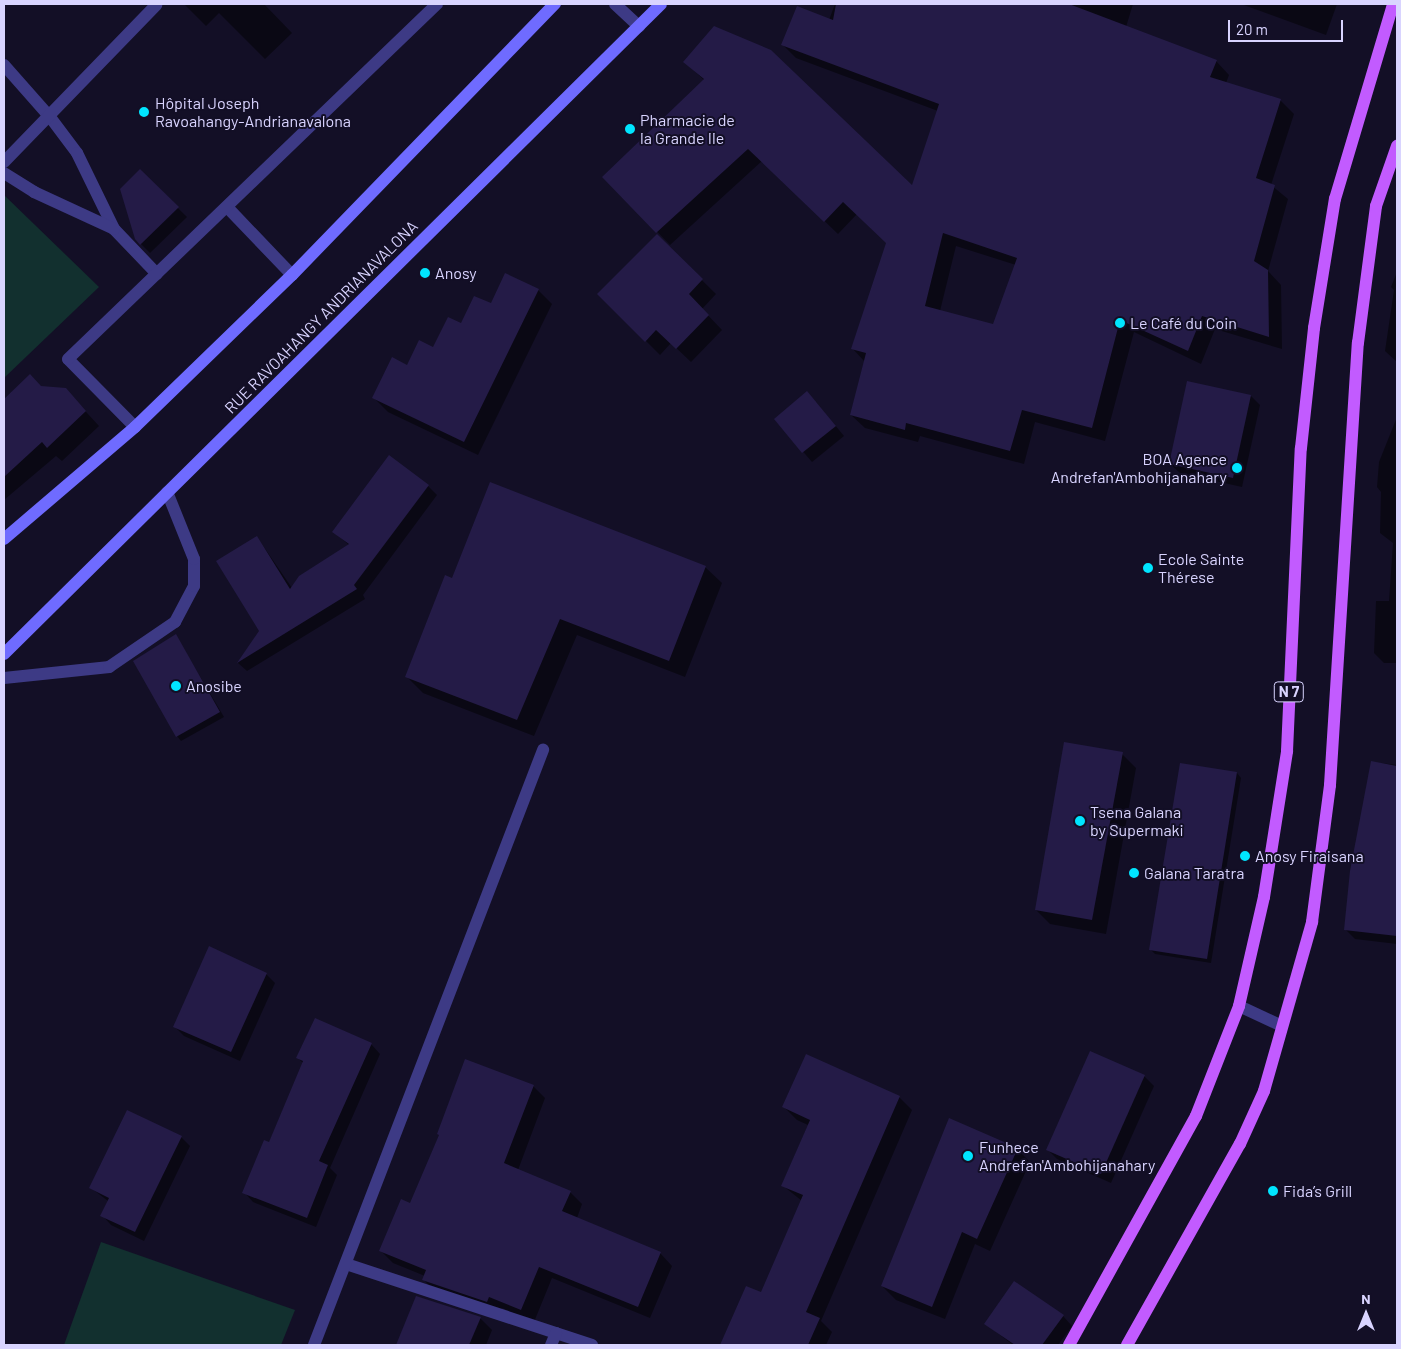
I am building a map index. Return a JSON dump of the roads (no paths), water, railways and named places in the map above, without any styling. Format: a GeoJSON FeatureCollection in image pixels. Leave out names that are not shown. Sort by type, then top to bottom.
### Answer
{"type":"FeatureCollection","features":[{"type":"Feature","properties":{"kind":"main road"},"geometry":{"type":"LineString","coordinates":[[4,539],[135,427],[292,275],[555,4]]}},
{"type":"Feature","properties":{"kind":"main road","name":"RUE RAVOAHANGY ANDRIANAVALONA"},"geometry":{"type":"LineString","coordinates":[[4,654],[661,4]]}},
{"type":"Feature","properties":{"kind":"main road","name":"N 7"},"geometry":{"type":"LineString","coordinates":[[1070,1345],[1196,1116],[1239,1006],[1264,897],[1287,751],[1301,448],[1314,328],[1335,199],[1393,4]]}},
{"type":"Feature","properties":{"kind":"main road"},"geometry":{"type":"LineString","coordinates":[[1127,1345],[1240,1144],[1264,1091],[1312,922],[1330,785],[1358,343],[1376,206],[1397,146]]}},
{"type":"Feature","properties":{"kind":"street"},"geometry":{"type":"LineString","coordinates":[[135,427],[68,359],[437,4]]}},
{"type":"Feature","properties":{"kind":"street"},"geometry":{"type":"LineString","coordinates":[[615,4],[639,26]]}},
{"type":"Feature","properties":{"kind":"street"},"geometry":{"type":"LineString","coordinates":[[4,162],[50,117],[156,5]]}},
{"type":"Feature","properties":{"kind":"street"},"geometry":{"type":"LineString","coordinates":[[4,65],[50,117],[77,153],[114,229],[157,274]]}},
{"type":"Feature","properties":{"kind":"street"},"geometry":{"type":"LineString","coordinates":[[4,173],[34,192],[114,229]]}},
{"type":"Feature","properties":{"kind":"street"},"geometry":{"type":"LineString","coordinates":[[226,207],[292,275]]}},
{"type":"Feature","properties":{"kind":"street"},"geometry":{"type":"LineString","coordinates":[[4,678],[109,667],[175,622],[194,586],[194,558],[167,492]]}},
{"type":"Feature","properties":{"kind":"street"},"geometry":{"type":"LineString","coordinates":[[314,1345],[543,750]]}},
{"type":"Feature","properties":{"kind":"street"},"geometry":{"type":"LineString","coordinates":[[1239,1006],[1282,1026]]}},
{"type":"Feature","properties":{"kind":"street"},"geometry":{"type":"LineString","coordinates":[[346,1264],[553,1339],[592,1345]]}},
{"type":"Feature","properties":{"kind":"place","name":"Hôpital Joseph Ravoahangy-Andrianavalona"},"geometry":{"type":"Point","coordinates":[144,112]}},
{"type":"Feature","properties":{"kind":"place","name":"Pharmacie de la Grande Ile"},"geometry":{"type":"Point","coordinates":[630,129]}},
{"type":"Feature","properties":{"kind":"place","name":"Anosy"},"geometry":{"type":"Point","coordinates":[425,273]}},
{"type":"Feature","properties":{"kind":"place","name":"Le Café du Coin"},"geometry":{"type":"Point","coordinates":[1120,323]}},
{"type":"Feature","properties":{"kind":"place","name":"BOA Agence Andrefan'Ambohijanahary"},"geometry":{"type":"Point","coordinates":[1237,468]}},
{"type":"Feature","properties":{"kind":"place","name":"Ecole Sainte Thérese"},"geometry":{"type":"Point","coordinates":[1148,568]}},
{"type":"Feature","properties":{"kind":"place","name":"Anosibe"},"geometry":{"type":"Point","coordinates":[176,686]}},
{"type":"Feature","properties":{"kind":"place","name":"Tsena Galana by Supermaki"},"geometry":{"type":"Point","coordinates":[1080,821]}},
{"type":"Feature","properties":{"kind":"place","name":"Anosy Firaisana"},"geometry":{"type":"Point","coordinates":[1245,856]}},
{"type":"Feature","properties":{"kind":"place","name":"Galana Taratra"},"geometry":{"type":"Point","coordinates":[1134,873]}},
{"type":"Feature","properties":{"kind":"place","name":"Funhece Andrefan'Ambohijanahary"},"geometry":{"type":"Point","coordinates":[968,1156]}},
{"type":"Feature","properties":{"kind":"place","name":"Fida’s Grill"},"geometry":{"type":"Point","coordinates":[1273,1191]}}]}
